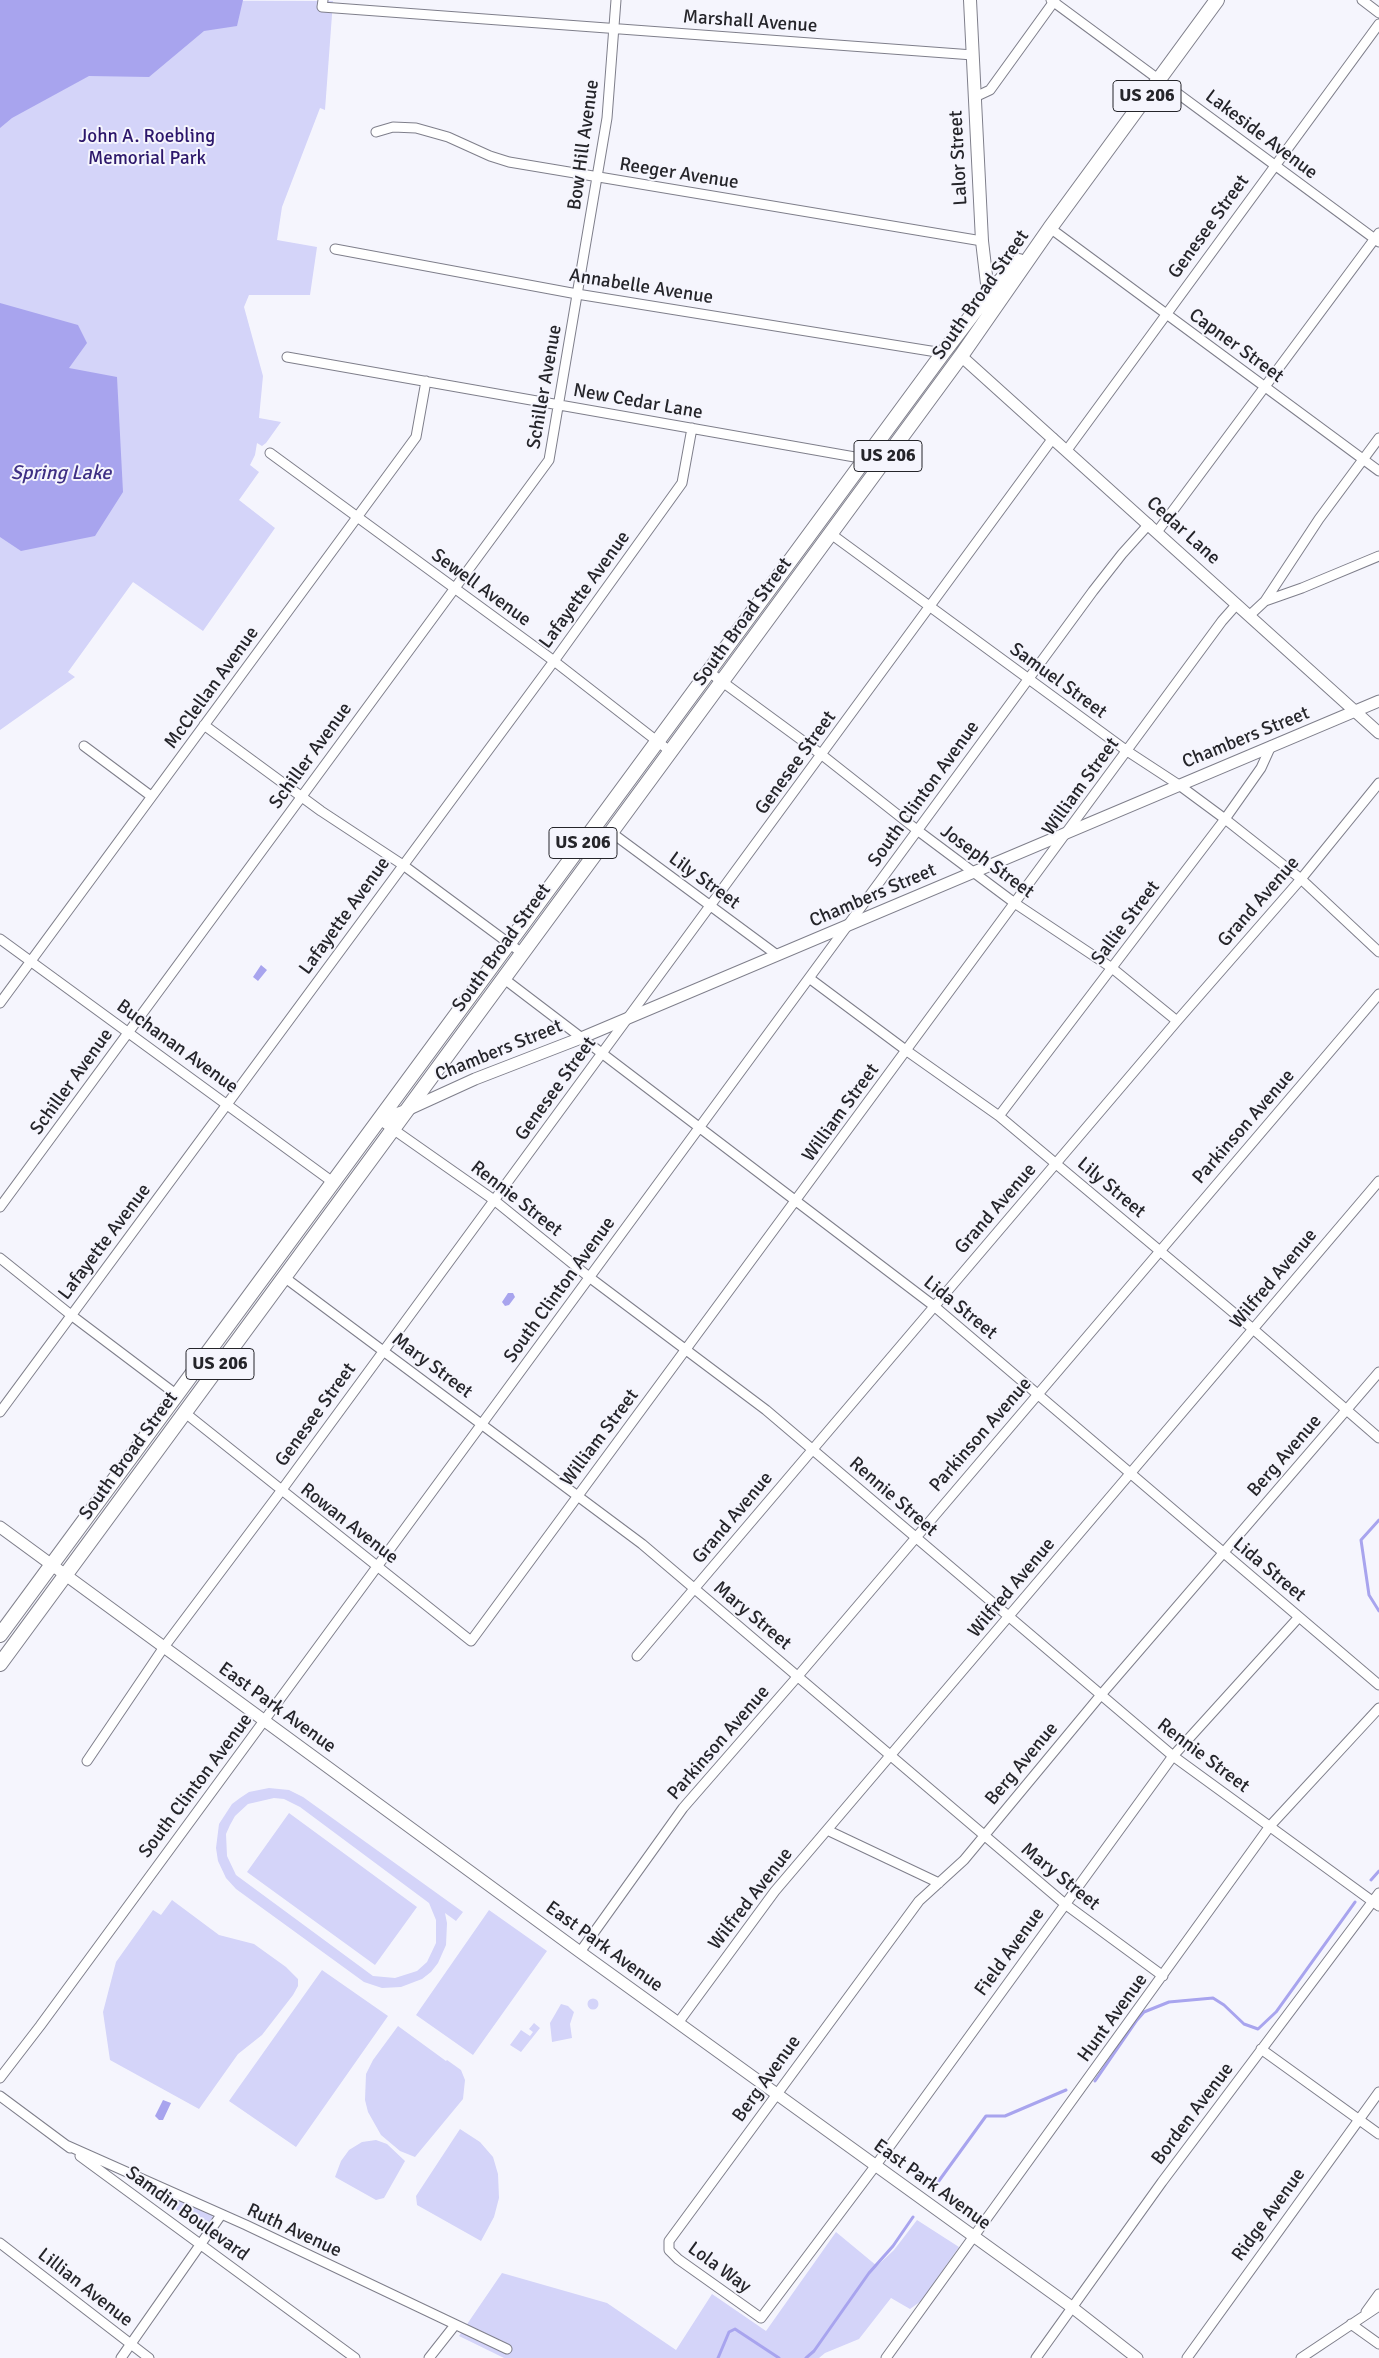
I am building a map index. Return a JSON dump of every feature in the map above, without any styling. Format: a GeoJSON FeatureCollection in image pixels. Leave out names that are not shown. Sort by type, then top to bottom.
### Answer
{"type":"FeatureCollection","features":[{"type":"Feature","properties":{"kind":"main road","name":"Lalor Street"},"geometry":{"type":"LineString","coordinates":[[970,0],[982,241],[992,313]]}},
{"type":"Feature","properties":{"kind":"main road","name":"South Broad Street"},"geometry":{"type":"LineString","coordinates":[[0,1664],[503,978],[723,682],[961,356],[1050,228],[1217,0]]}},
{"type":"Feature","properties":{"kind":"main road","name":"South Broad Street"},"geometry":{"type":"LineString","coordinates":[[0,1635],[943,353],[988,294],[1050,228]]}},
{"type":"Feature","properties":{"kind":"street","name":"Marshall Avenue"},"geometry":{"type":"LineString","coordinates":[[323,0],[322,7],[973,55]]}},
{"type":"Feature","properties":{"kind":"street","name":"Bow Hill Avenue"},"geometry":{"type":"LineString","coordinates":[[577,294],[607,118],[616,0]]}},
{"type":"Feature","properties":{"kind":"street"},"geometry":{"type":"LineString","coordinates":[[1362,0],[1379,13]]}},
{"type":"Feature","properties":{"kind":"street","name":"Lakeside Avenue"},"geometry":{"type":"LineString","coordinates":[[1053,1],[1275,165],[1378,238]]}},
{"type":"Feature","properties":{"kind":"street"},"geometry":{"type":"LineString","coordinates":[[975,97],[990,90],[1053,1]]}},
{"type":"Feature","properties":{"kind":"street","name":"Genesee Street"},"geometry":{"type":"LineString","coordinates":[[1067,450],[1379,24]]}},
{"type":"Feature","properties":{"kind":"street","name":"Reeger Avenue"},"geometry":{"type":"LineString","coordinates":[[376,132],[393,127],[432,131],[490,156],[509,162],[982,241]]}},
{"type":"Feature","properties":{"kind":"street","name":"Capner Street"},"geometry":{"type":"LineString","coordinates":[[1050,228],[1165,315],[1379,471]]}},
{"type":"Feature","properties":{"kind":"street","name":"South Clinton Avenue"},"geometry":{"type":"LineString","coordinates":[[0,2078],[1110,569],[1153,528],[1265,388],[1378,238]]}},
{"type":"Feature","properties":{"kind":"street","name":"Annabelle Avenue"},"geometry":{"type":"LineString","coordinates":[[335,249],[577,294],[943,353]]}},
{"type":"Feature","properties":{"kind":"street","name":"Schiller Avenue"},"geometry":{"type":"LineString","coordinates":[[0,1207],[301,797],[456,590],[549,460],[577,294]]}},
{"type":"Feature","properties":{"kind":"street","name":"Cedar Lane"},"geometry":{"type":"LineString","coordinates":[[961,356],[1379,733]]}},
{"type":"Feature","properties":{"kind":"street","name":"New Cedar Lane"},"geometry":{"type":"LineString","coordinates":[[287,357],[866,458]]}},
{"type":"Feature","properties":{"kind":"street","name":"McClellan Avenue"},"geometry":{"type":"LineString","coordinates":[[0,1003],[416,437],[426,381]]}},
{"type":"Feature","properties":{"kind":"street","name":"Lafayette Avenue"},"geometry":{"type":"LineString","coordinates":[[0,1412],[554,661],[682,483],[692,428]]}},
{"type":"Feature","properties":{"kind":"street","name":"Genesee Street"},"geometry":{"type":"LineString","coordinates":[[87,1761],[164,1647],[281,1491],[1054,438]]}},
{"type":"Feature","properties":{"kind":"street"},"geometry":{"type":"LineString","coordinates":[[1250,616],[1265,601],[1319,519],[1379,438]]}},
{"type":"Feature","properties":{"kind":"street","name":"Sewell Avenue"},"geometry":{"type":"LineString","coordinates":[[270,453],[554,661],[671,752]]}},
{"type":"Feature","properties":{"kind":"street","name":"Samuel Street"},"geometry":{"type":"LineString","coordinates":[[831,534],[1127,751],[1224,819],[1301,879],[1379,952]]}},
{"type":"Feature","properties":{"kind":"street"},"geometry":{"type":"LineString","coordinates":[[1265,601],[1379,556]]}},
{"type":"Feature","properties":{"kind":"street","name":"William Street"},"geometry":{"type":"LineString","coordinates":[[471,1641],[577,1495],[1016,904],[1222,621],[1237,604]]}},
{"type":"Feature","properties":{"kind":"street","name":"Joseph Street"},"geometry":{"type":"LineString","coordinates":[[708,672],[822,755],[917,830],[1016,904],[1112,968],[1177,1021]]}},
{"type":"Feature","properties":{"kind":"street","name":"Chambers Street"},"geometry":{"type":"LineString","coordinates":[[380,1120],[407,1110],[475,1079],[581,1038],[777,956],[1379,701]]}},
{"type":"Feature","properties":{"kind":"street"},"geometry":{"type":"LineString","coordinates":[[204,725],[301,797],[403,865],[522,954]]}},
{"type":"Feature","properties":{"kind":"street"},"geometry":{"type":"LineString","coordinates":[[84,746],[152,796]]}},
{"type":"Feature","properties":{"kind":"street","name":"Sallie Street"},"geometry":{"type":"LineString","coordinates":[[999,1116],[1224,819],[1261,768],[1271,746]]}},
{"type":"Feature","properties":{"kind":"street","name":"Grand Avenue"},"geometry":{"type":"LineString","coordinates":[[637,1656],[1177,1021],[1301,879],[1379,783]]}},
{"type":"Feature","properties":{"kind":"street","name":"Lily Street"},"geometry":{"type":"LineString","coordinates":[[612,833],[777,956]]}},
{"type":"Feature","properties":{"kind":"street","name":"Buchanan Avenue"},"geometry":{"type":"LineString","coordinates":[[0,939],[334,1183]]}},
{"type":"Feature","properties":{"kind":"street","name":"Lida Street"},"geometry":{"type":"LineString","coordinates":[[503,978],[934,1306],[1379,1685]]}},
{"type":"Feature","properties":{"kind":"street","name":"Lily Street"},"geometry":{"type":"LineString","coordinates":[[809,978],[999,1116],[1254,1329],[1379,1438]]}},
{"type":"Feature","properties":{"kind":"street","name":"Parkinson Avenue"},"geometry":{"type":"LineString","coordinates":[[580,1952],[683,1808],[798,1676],[1379,994]]}},
{"type":"Feature","properties":{"kind":"street","name":"Rennie Street"},"geometry":{"type":"LineString","coordinates":[[380,1120],[494,1200],[589,1277],[766,1410],[1100,1696],[1173,1756],[1376,1903]]}},
{"type":"Feature","properties":{"kind":"street"},"geometry":{"type":"LineString","coordinates":[[362,1144],[375,1153]]}},
{"type":"Feature","properties":{"kind":"street","name":"Wilfred Avenue"},"geometry":{"type":"LineString","coordinates":[[678,2023],[775,1891],[1379,1181]]}},
{"type":"Feature","properties":{"kind":"street"},"geometry":{"type":"LineString","coordinates":[[0,1258],[71,1315],[177,1395]]}},
{"type":"Feature","properties":{"kind":"street","name":"Mary Street"},"geometry":{"type":"LineString","coordinates":[[284,1277],[642,1544],[1065,1904],[1163,1976]]}},
{"type":"Feature","properties":{"kind":"street","name":"Berg Avenue"},"geometry":{"type":"LineString","coordinates":[[706,2189],[919,1901],[964,1860],[1100,1696],[1379,1372]]}},
{"type":"Feature","properties":{"kind":"street","name":"Rowan Avenue"},"geometry":{"type":"LineString","coordinates":[[184,1412],[471,1641]]}},
{"type":"Feature","properties":{"kind":"street","name":"East Park Avenue"},"geometry":{"type":"LineString","coordinates":[[0,1527],[580,1952],[1073,2308],[1137,2358]]}},
{"type":"Feature","properties":{"kind":"street","name":"Field Avenue"},"geometry":{"type":"LineString","coordinates":[[761,2318],[876,2165],[1173,1756],[1299,1617]]}},
{"type":"Feature","properties":{"kind":"street","name":"Hunt Avenue"},"geometry":{"type":"LineString","coordinates":[[886,2358],[1270,1826],[1379,1708]]}},
{"type":"Feature","properties":{"kind":"street"},"geometry":{"type":"LineString","coordinates":[[827,1830],[939,1883]]}},
{"type":"Feature","properties":{"kind":"street","name":"Borden Avenue"},"geometry":{"type":"LineString","coordinates":[[1036,2358],[1162,2182],[1261,2049],[1376,1903],[1379,1892]]}},
{"type":"Feature","properties":{"kind":"street"},"geometry":{"type":"LineString","coordinates":[[1261,2049],[1379,2134]]}},
{"type":"Feature","properties":{"kind":"street","name":"Ridge Avenue"},"geometry":{"type":"LineString","coordinates":[[1187,2358],[1379,2092]]}},
{"type":"Feature","properties":{"kind":"street","name":"Samdin Boulevard"},"geometry":{"type":"LineString","coordinates":[[0,2096],[355,2358]]}},
{"type":"Feature","properties":{"kind":"street","name":"Ruth Avenue"},"geometry":{"type":"LineString","coordinates":[[66,2145],[221,2215],[506,2350]]}},
{"type":"Feature","properties":{"kind":"street","name":"Lola Way"},"geometry":{"type":"LineString","coordinates":[[706,2189],[669,2241],[669,2250],[678,2259],[761,2318]]}},
{"type":"Feature","properties":{"kind":"street"},"geometry":{"type":"LineString","coordinates":[[121,2358],[221,2215]]}},
{"type":"Feature","properties":{"kind":"street","name":"Lillian Avenue"},"geometry":{"type":"LineString","coordinates":[[0,2243],[149,2358]]}},
{"type":"Feature","properties":{"kind":"street"},"geometry":{"type":"LineString","coordinates":[[1363,2317],[1379,2294]]}},
{"type":"Feature","properties":{"kind":"street"},"geometry":{"type":"LineString","coordinates":[[1301,2358],[1379,2306]]}},
{"type":"Feature","properties":{"kind":"street"},"geometry":{"type":"LineString","coordinates":[[1351,2324],[1379,2344]]}},
{"type":"Feature","properties":{"kind":"street"},"geometry":{"type":"LineString","coordinates":[[429,2358],[455,2325]]}},
{"type":"Feature","properties":{"kind":"green space","name":"John A. Roebling Memorial Park"},"geometry":{"type":"Polygon","coordinates":[[[0,0],[333,1],[325,110],[320,108],[282,207],[277,240],[317,247],[310,295],[249,295],[244,307],[263,376],[259,418],[281,422],[266,443],[262,446],[257,443],[255,455],[250,465],[259,472],[239,500],[275,528],[203,631],[133,582],[68,672],[75,677],[0,730],[0,0]]]}},
{"type":"Feature","properties":{"kind":"green space"},"geometry":{"type":"Polygon","coordinates":[[[269,1788],[289,1790],[303,1797],[463,1912],[456,1921],[445,1913],[447,1923],[446,1945],[438,1963],[431,1972],[422,1979],[401,1987],[382,1988],[364,1982],[236,1889],[226,1878],[218,1861],[216,1848],[219,1824],[232,1804],[249,1792],[269,1788]],[[274,1798],[248,1804],[235,1816],[226,1834],[227,1856],[236,1875],[373,1976],[395,1978],[417,1971],[427,1962],[436,1943],[436,1920],[429,1903],[300,1807],[284,1799],[274,1798]]]}},
{"type":"Feature","properties":{"kind":"green space"},"geometry":{"type":"Polygon","coordinates":[[[289,1813],[417,1907],[375,1965],[247,1872],[289,1813]]]}},
{"type":"Feature","properties":{"kind":"green space"},"geometry":{"type":"Polygon","coordinates":[[[172,1900],[219,1935],[254,1944],[286,1967],[298,1979],[298,1986],[293,1995],[262,2035],[238,2054],[199,2109],[110,2060],[103,2012],[116,1962],[153,1910],[161,1915],[172,1900]]]}},
{"type":"Feature","properties":{"kind":"green space"},"geometry":{"type":"Polygon","coordinates":[[[489,1910],[547,1951],[473,2055],[416,2015],[489,1910]]]}},
{"type":"Feature","properties":{"kind":"green space"},"geometry":{"type":"Polygon","coordinates":[[[322,1970],[388,2016],[296,2147],[229,2101],[322,1970]]]}},
{"type":"Feature","properties":{"kind":"green space"},"geometry":{"type":"Polygon","coordinates":[[[593,1998],[599,2004],[593,2010],[587,2004],[593,1998]]]}},
{"type":"Feature","properties":{"kind":"green space"},"geometry":{"type":"Polygon","coordinates":[[[561,2004],[568,2006],[574,2012],[570,2024],[572,2038],[552,2042],[550,2023],[561,2004]]]}},
{"type":"Feature","properties":{"kind":"green space"},"geometry":{"type":"Polygon","coordinates":[[[534,2023],[540,2028],[521,2052],[510,2045],[521,2030],[530,2036],[533,2032],[529,2029],[534,2023]]]}},
{"type":"Feature","properties":{"kind":"green space"},"geometry":{"type":"Polygon","coordinates":[[[398,2026],[461,2070],[465,2080],[463,2099],[415,2157],[400,2151],[381,2135],[368,2112],[365,2100],[366,2074],[373,2060],[398,2026]]]}},
{"type":"Feature","properties":{"kind":"green space"},"geometry":{"type":"Polygon","coordinates":[[[460,2129],[480,2142],[493,2157],[498,2174],[499,2198],[494,2217],[481,2241],[417,2205],[416,2196],[460,2129]]]}},
{"type":"Feature","properties":{"kind":"green space"},"geometry":{"type":"Polygon","coordinates":[[[376,2140],[387,2144],[405,2161],[384,2198],[376,2200],[335,2177],[341,2161],[349,2150],[362,2142],[376,2140]]]}},
{"type":"Feature","properties":{"kind":"green space"},"geometry":{"type":"Polygon","coordinates":[[[176,2198],[212,2215],[213,2218],[207,2227],[201,2228],[174,2208],[172,2203],[176,2198]]]}},
{"type":"Feature","properties":{"kind":"green space"},"geometry":{"type":"Polygon","coordinates":[[[917,2220],[959,2247],[921,2301],[910,2309],[891,2298],[859,2339],[825,2353],[819,2358],[504,2358],[459,2336],[502,2273],[607,2303],[676,2350],[712,2294],[766,2331],[836,2232],[877,2266],[894,2250],[917,2220]]]}},
{"type":"Feature","properties":{"kind":"water"},"geometry":{"type":"Polygon","coordinates":[[[0,0],[243,0],[237,26],[204,31],[149,77],[89,76],[12,118],[0,128],[0,0]]]}},
{"type":"Feature","properties":{"kind":"water","name":"Spring Lake"},"geometry":{"type":"Polygon","coordinates":[[[0,303],[78,325],[87,343],[69,368],[117,377],[123,492],[95,536],[21,551],[0,537],[0,303]]]}},
{"type":"Feature","properties":{"kind":"water"},"geometry":{"type":"Polygon","coordinates":[[[261,965],[267,970],[258,981],[253,977],[261,965]]]}},
{"type":"Feature","properties":{"kind":"water"},"geometry":{"type":"Polygon","coordinates":[[[508,1293],[513,1293],[515,1297],[509,1305],[505,1306],[502,1302],[508,1293]]]}},
{"type":"Feature","properties":{"kind":"water"},"geometry":{"type":"Polygon","coordinates":[[[163,2100],[171,2103],[163,2120],[159,2120],[155,2116],[163,2100]]]}},
{"type":"Feature","properties":{"kind":"waterway"},"geometry":{"type":"LineString","coordinates":[[1379,1520],[1361,1540],[1369,1595],[1379,1611]]}},
{"type":"Feature","properties":{"kind":"waterway"},"geometry":{"type":"LineString","coordinates":[[1371,1880],[1379,1871]]}},
{"type":"Feature","properties":{"kind":"waterway"},"geometry":{"type":"LineString","coordinates":[[1095,2081],[1144,2012],[1169,2002],[1213,1998],[1224,2005],[1244,2024],[1258,2029],[1276,2012],[1355,1902]]}},
{"type":"Feature","properties":{"kind":"waterway"},"geometry":{"type":"LineString","coordinates":[[933,2189],[986,2116],[1005,2116],[1066,2090]]}},
{"type":"Feature","properties":{"kind":"waterway"},"geometry":{"type":"LineString","coordinates":[[806,2358],[814,2351],[869,2273],[893,2246],[913,2217]]}},
{"type":"Feature","properties":{"kind":"waterway"},"geometry":{"type":"LineString","coordinates":[[718,2358],[729,2332],[735,2329],[779,2358]]}}]}
